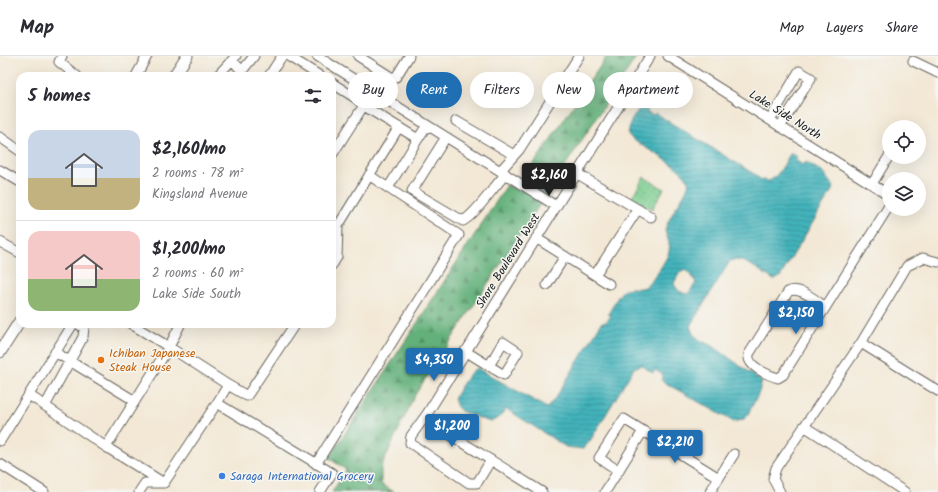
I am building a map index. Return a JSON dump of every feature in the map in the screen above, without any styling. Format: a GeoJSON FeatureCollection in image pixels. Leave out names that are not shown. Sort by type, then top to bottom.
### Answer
{"type":"FeatureCollection","features":[{"type":"Feature","properties":{"kind":"main road"},"geometry":{"type":"LineString","coordinates":[[177,72],[187,56]]}},
{"type":"Feature","properties":{"kind":"main road"},"geometry":{"type":"LineString","coordinates":[[0,352],[16,327]]}},
{"type":"Feature","properties":{"kind":"street"},"geometry":{"type":"LineString","coordinates":[[62,56],[59,62],[72,72]]}},
{"type":"Feature","properties":{"kind":"street"},"geometry":{"type":"LineString","coordinates":[[138,72],[146,56]]}},
{"type":"Feature","properties":{"kind":"street"},"geometry":{"type":"LineString","coordinates":[[244,72],[254,56]]}},
{"type":"Feature","properties":{"kind":"street"},"geometry":{"type":"LineString","coordinates":[[272,72],[282,56]]}},
{"type":"Feature","properties":{"kind":"street"},"geometry":{"type":"LineString","coordinates":[[288,56],[314,72]]}},
{"type":"Feature","properties":{"kind":"street"},"geometry":{"type":"LineString","coordinates":[[317,56],[348,76]]}},
{"type":"Feature","properties":{"kind":"street"},"geometry":{"type":"LineString","coordinates":[[358,56],[391,77],[396,77],[409,56]]}},
{"type":"Feature","properties":{"kind":"street"},"geometry":{"type":"LineString","coordinates":[[446,137],[412,190],[463,221],[470,217],[493,188],[579,56]]}},
{"type":"Feature","properties":{"kind":"street","name":"Shore Boulevard West"},"geometry":{"type":"LineString","coordinates":[[491,460],[477,483],[469,483],[410,443],[411,436],[427,416],[465,351],[650,56]]}},
{"type":"Feature","properties":{"kind":"street","name":"Lake Side North"},"geometry":{"type":"LineString","coordinates":[[668,56],[678,59],[780,127],[882,191]]}},
{"type":"Feature","properties":{"kind":"street"},"geometry":{"type":"LineString","coordinates":[[222,72],[234,58],[242,72]]}},
{"type":"Feature","properties":{"kind":"street"},"geometry":{"type":"LineString","coordinates":[[913,61],[938,74]]}},
{"type":"Feature","properties":{"kind":"street"},"geometry":{"type":"LineString","coordinates":[[770,120],[799,71],[805,73],[810,78],[780,127]]}},
{"type":"Feature","properties":{"kind":"street"},"geometry":{"type":"LineString","coordinates":[[336,86],[348,93]]}},
{"type":"Feature","properties":{"kind":"street"},"geometry":{"type":"LineString","coordinates":[[398,107],[556,206]]}},
{"type":"Feature","properties":{"kind":"street"},"geometry":{"type":"LineString","coordinates":[[336,149],[363,108]]}},
{"type":"Feature","properties":{"kind":"street"},"geometry":{"type":"LineString","coordinates":[[367,108],[418,139]]}},
{"type":"Feature","properties":{"kind":"street"},"geometry":{"type":"LineString","coordinates":[[456,120],[514,155]]}},
{"type":"Feature","properties":{"kind":"street"},"geometry":{"type":"LineString","coordinates":[[388,188],[427,125]]}},
{"type":"Feature","properties":{"kind":"street"},"geometry":{"type":"LineString","coordinates":[[336,229],[399,128]]}},
{"type":"Feature","properties":{"kind":"street"},"geometry":{"type":"LineString","coordinates":[[0,137],[16,148]]}},
{"type":"Feature","properties":{"kind":"street"},"geometry":{"type":"LineString","coordinates":[[872,184],[884,164]]}},
{"type":"Feature","properties":{"kind":"street"},"geometry":{"type":"LineString","coordinates":[[0,170],[16,180]]}},
{"type":"Feature","properties":{"kind":"street"},"geometry":{"type":"LineString","coordinates":[[576,174],[650,217]]}},
{"type":"Feature","properties":{"kind":"street"},"geometry":{"type":"LineString","coordinates":[[316,464],[459,235],[369,175]]}},
{"type":"Feature","properties":{"kind":"street"},"geometry":{"type":"LineString","coordinates":[[595,275],[638,209]]}},
{"type":"Feature","properties":{"kind":"street"},"geometry":{"type":"LineString","coordinates":[[826,307],[798,290],[793,289],[788,292],[749,354],[750,363],[772,376],[778,378],[783,375],[826,307],[883,216]]}},
{"type":"Feature","properties":{"kind":"street"},"geometry":{"type":"LineString","coordinates":[[536,238],[609,284]]}},
{"type":"Feature","properties":{"kind":"street"},"geometry":{"type":"LineString","coordinates":[[336,239],[338,256],[336,259]]}},
{"type":"Feature","properties":{"kind":"street"},"geometry":{"type":"LineString","coordinates":[[0,242],[16,251]]}},
{"type":"Feature","properties":{"kind":"street"},"geometry":{"type":"LineString","coordinates":[[547,285],[565,256]]}},
{"type":"Feature","properties":{"kind":"street"},"geometry":{"type":"LineString","coordinates":[[780,492],[773,479],[776,468],[862,343],[907,266],[923,258],[938,262]]}},
{"type":"Feature","properties":{"kind":"street"},"geometry":{"type":"LineString","coordinates":[[0,441],[70,328]]}},
{"type":"Feature","properties":{"kind":"street"},"geometry":{"type":"LineString","coordinates":[[45,406],[83,337],[84,328]]}},
{"type":"Feature","properties":{"kind":"street"},"geometry":{"type":"LineString","coordinates":[[138,328],[247,396],[292,328]]}},
{"type":"Feature","properties":{"kind":"street"},"geometry":{"type":"LineString","coordinates":[[106,447],[169,347],[177,328]]}},
{"type":"Feature","properties":{"kind":"street"},"geometry":{"type":"LineString","coordinates":[[862,343],[938,391]]}},
{"type":"Feature","properties":{"kind":"street"},"geometry":{"type":"LineString","coordinates":[[465,351],[489,366]]}},
{"type":"Feature","properties":{"kind":"street"},"geometry":{"type":"LineString","coordinates":[[55,352],[135,401]]}},
{"type":"Feature","properties":{"kind":"street"},"geometry":{"type":"LineString","coordinates":[[164,483],[228,385]]}},
{"type":"Feature","properties":{"kind":"street"},"geometry":{"type":"LineString","coordinates":[[29,395],[106,447],[164,483]]}},
{"type":"Feature","properties":{"kind":"street"},"geometry":{"type":"LineString","coordinates":[[217,403],[332,473],[320,492]]}},
{"type":"Feature","properties":{"kind":"street"},"geometry":{"type":"LineString","coordinates":[[427,416],[434,424],[542,492]]}},
{"type":"Feature","properties":{"kind":"street"},"geometry":{"type":"LineString","coordinates":[[618,471],[600,458],[624,419],[719,478]]}},
{"type":"Feature","properties":{"kind":"street"},"geometry":{"type":"LineString","coordinates":[[804,426],[905,492]]}},
{"type":"Feature","properties":{"kind":"street"},"geometry":{"type":"LineString","coordinates":[[605,492],[644,431]]}},
{"type":"Feature","properties":{"kind":"street"},"geometry":{"type":"LineString","coordinates":[[710,492],[734,454]]}},
{"type":"Feature","properties":{"kind":"street"},"geometry":{"type":"LineString","coordinates":[[0,464],[44,492]]}},
{"type":"Feature","properties":{"kind":"street"},"geometry":{"type":"LineString","coordinates":[[139,492],[145,483],[164,483]]}},
{"type":"Feature","properties":{"kind":"green space"},"geometry":{"type":"Polygon","coordinates":[[[607,56],[637,56],[627,72],[603,72],[603,108],[415,395],[381,467],[381,484],[394,492],[332,492],[346,470],[329,458],[507,185],[516,190],[572,108],[595,108],[595,74],[607,56]]]}},
{"type":"Feature","properties":{"kind":"green space"},"geometry":{"type":"Polygon","coordinates":[[[644,177],[664,189],[652,209],[632,197],[644,177]]]}},
{"type":"Feature","properties":{"kind":"water"},"geometry":{"type":"Polygon","coordinates":[[[638,110],[648,110],[647,113],[653,115],[655,113],[756,175],[760,179],[769,181],[773,179],[790,154],[794,154],[797,157],[795,160],[803,165],[806,162],[821,171],[834,187],[780,277],[774,280],[746,263],[735,260],[730,261],[690,326],[693,334],[700,340],[714,347],[762,382],[758,395],[747,416],[744,419],[734,422],[661,380],[663,375],[655,370],[653,373],[641,365],[634,368],[590,441],[583,449],[566,447],[506,409],[499,418],[490,422],[461,411],[457,407],[454,399],[467,377],[477,368],[547,408],[556,397],[602,322],[606,322],[611,316],[608,314],[619,295],[626,289],[640,288],[648,285],[663,265],[669,248],[665,230],[688,186],[688,180],[683,173],[666,160],[631,138],[628,134],[631,121],[638,110]],[[684,270],[680,272],[674,283],[676,288],[683,293],[688,294],[696,283],[690,273],[684,270]]]}},
{"type":"Feature","properties":{"kind":"place","name":"Ichiban Japanese Steak House"},"geometry":{"type":"Point","coordinates":[101,360]}},
{"type":"Feature","properties":{"kind":"place","name":"Saraga International Grocery"},"geometry":{"type":"Point","coordinates":[222,476]}}]}
